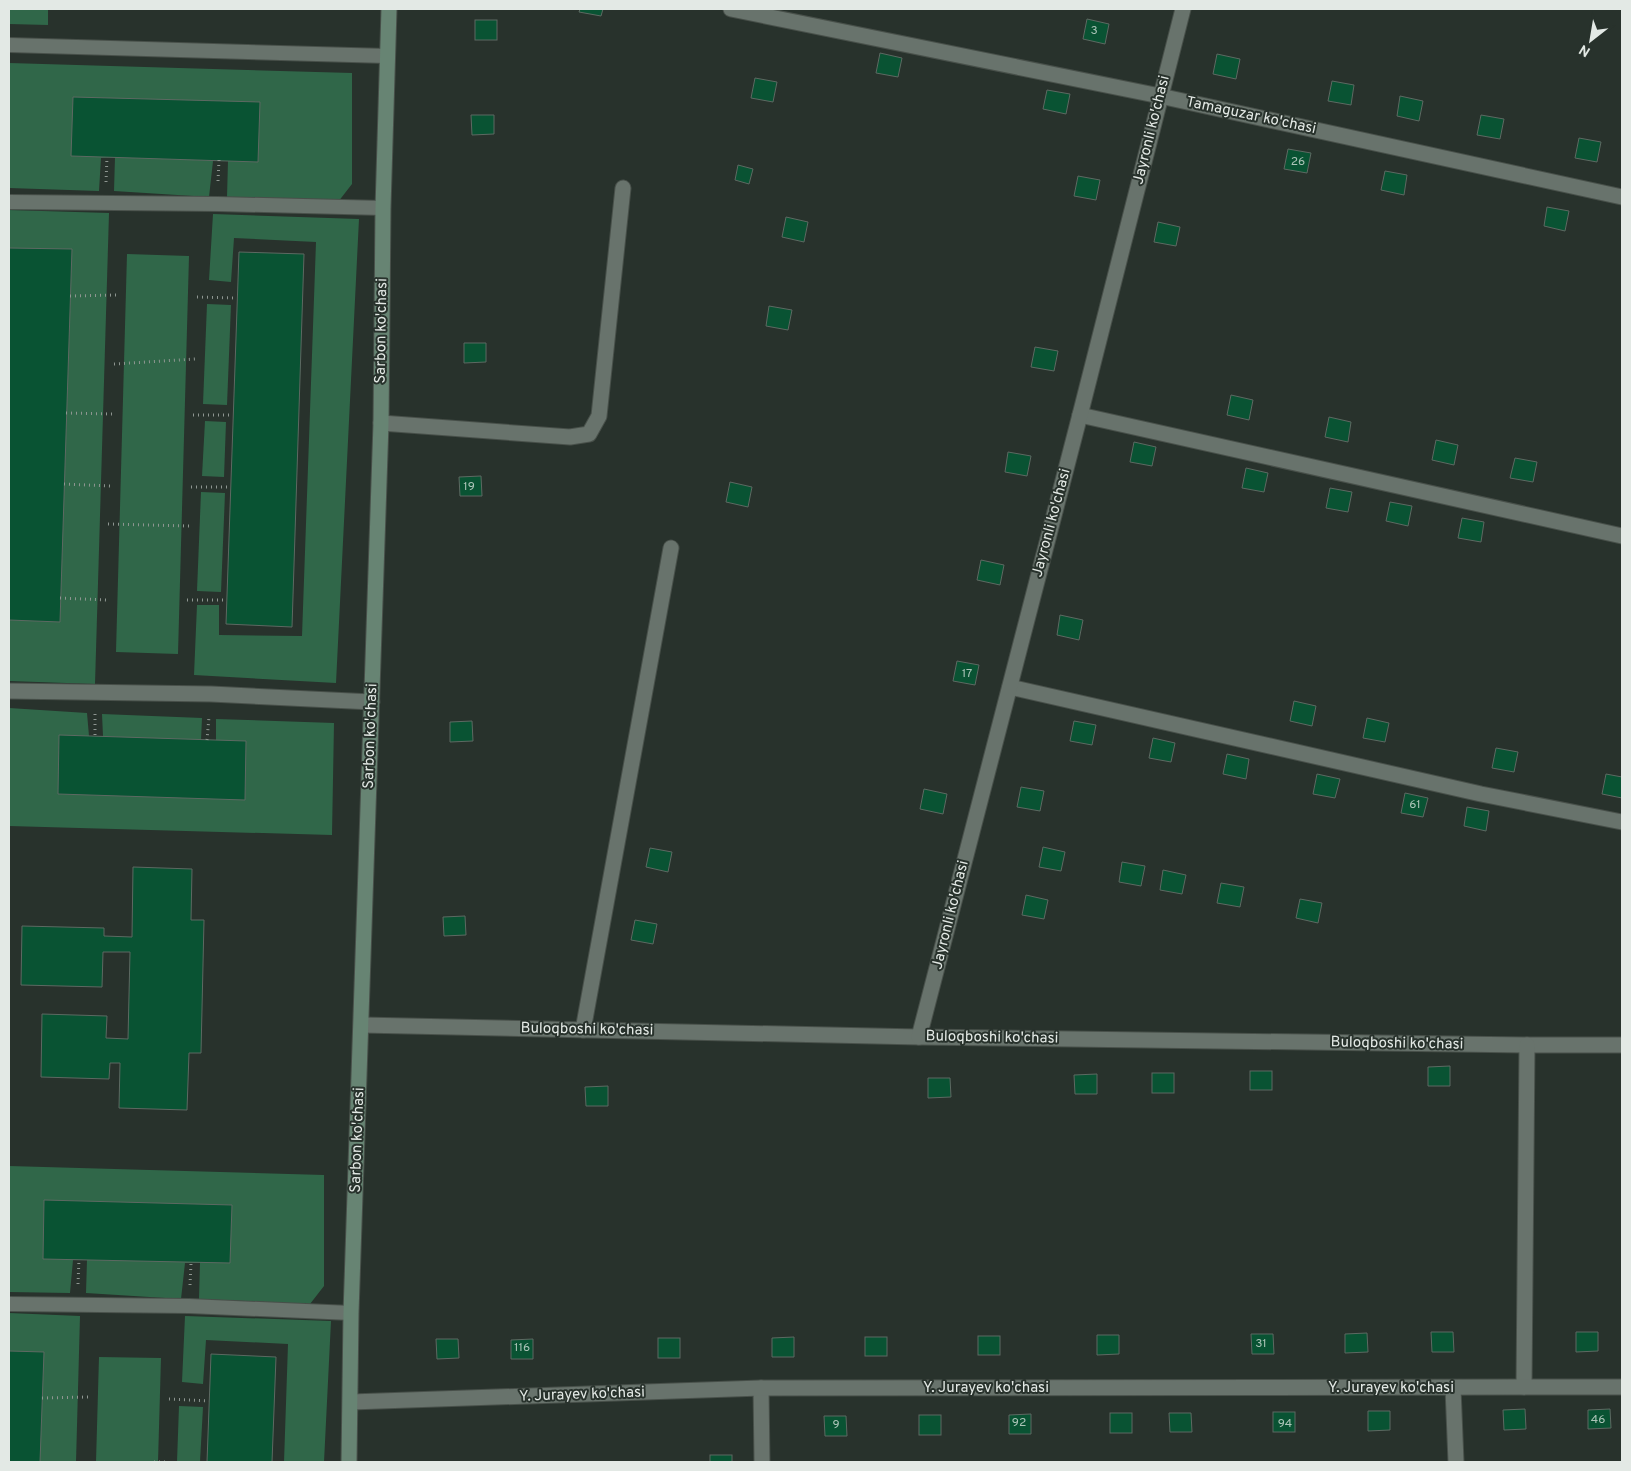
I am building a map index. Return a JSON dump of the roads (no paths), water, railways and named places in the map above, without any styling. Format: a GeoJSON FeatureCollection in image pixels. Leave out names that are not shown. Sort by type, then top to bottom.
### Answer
{"type":"FeatureCollection","features":[{"type":"Feature","properties":{"kind":"street","name":"Sarbon ko'chasi"},"geometry":{"type":"LineString","coordinates":[[349,1462],[351,1313],[362,1025],[380,423],[383,208],[389,9]]}},
{"type":"Feature","properties":{"kind":"street","name":"Tamaguzar ko'chasi"},"geometry":{"type":"LineString","coordinates":[[732,9],[1160,96],[1622,198]]}},
{"type":"Feature","properties":{"kind":"street","name":"Jayronli ko'chasi"},"geometry":{"type":"LineString","coordinates":[[919,1037],[1183,9]]}},
{"type":"Feature","properties":{"kind":"street"},"geometry":{"type":"LineString","coordinates":[[380,423],[570,437],[589,434],[599,416],[623,188]]}},
{"type":"Feature","properties":{"kind":"street"},"geometry":{"type":"LineString","coordinates":[[1080,415],[1622,536]]}},
{"type":"Feature","properties":{"kind":"street"},"geometry":{"type":"LineString","coordinates":[[583,1030],[671,548]]}},
{"type":"Feature","properties":{"kind":"street"},"geometry":{"type":"LineString","coordinates":[[1010,686],[1481,794],[1622,822]]}},
{"type":"Feature","properties":{"kind":"street"},"geometry":{"type":"LineString","coordinates":[[9,691],[211,694],[372,702]]}},
{"type":"Feature","properties":{"kind":"street","name":"Buloqboshi ko'chasi"},"geometry":{"type":"LineString","coordinates":[[362,1025],[919,1037],[1528,1046],[1622,1045]]}},
{"type":"Feature","properties":{"kind":"street"},"geometry":{"type":"LineString","coordinates":[[1524,1387],[1528,1046]]}},
{"type":"Feature","properties":{"kind":"street","name":"Y. Jurayev ko'chasi"},"geometry":{"type":"LineString","coordinates":[[351,1402],[761,1388],[1622,1387]]}},
{"type":"Feature","properties":{"kind":"street"},"geometry":{"type":"LineString","coordinates":[[761,1388],[762,1462]]}},
{"type":"Feature","properties":{"kind":"street"},"geometry":{"type":"LineString","coordinates":[[1453,1388],[1456,1462]]}},
{"type":"Feature","properties":{"kind":"lane"},"geometry":{"type":"LineString","coordinates":[[9,45],[387,56]]}},
{"type":"Feature","properties":{"kind":"lane"},"geometry":{"type":"LineString","coordinates":[[9,202],[383,208]]}},
{"type":"Feature","properties":{"kind":"lane"},"geometry":{"type":"LineString","coordinates":[[9,1304],[190,1306],[351,1313]]}}]}
